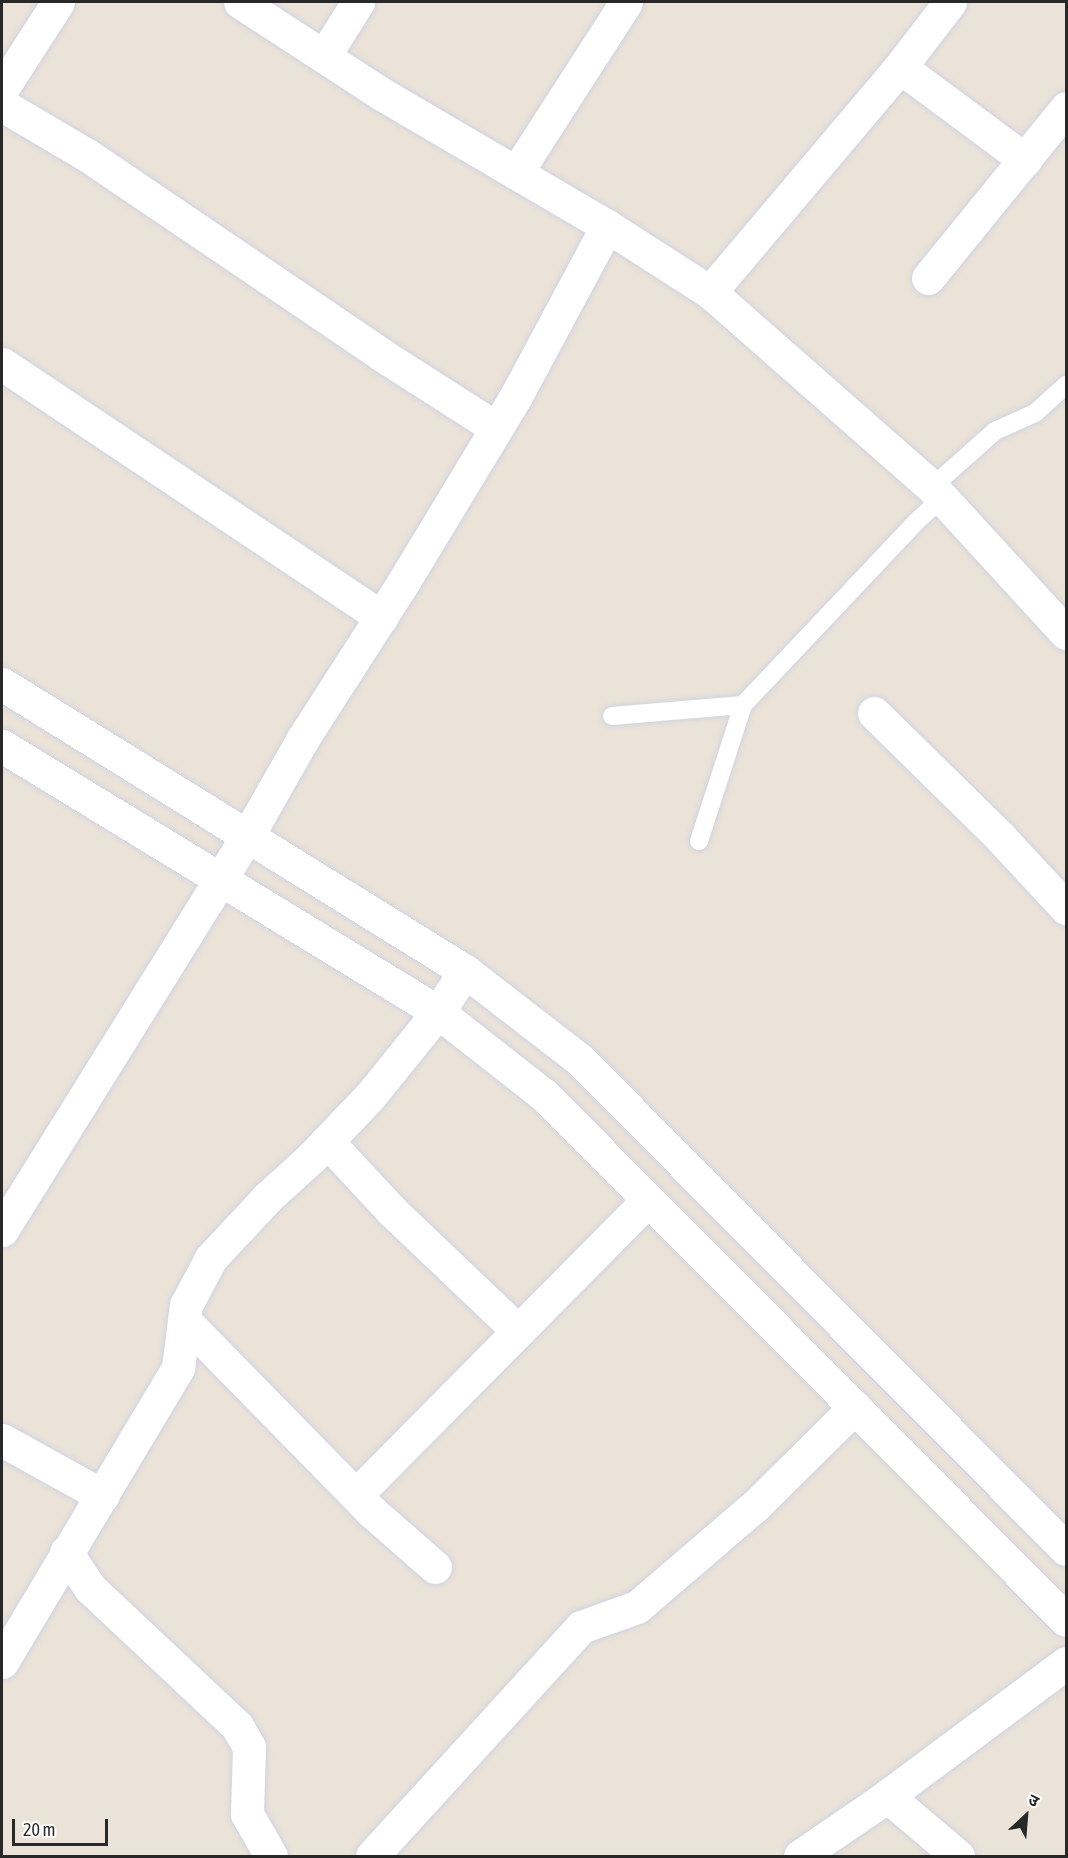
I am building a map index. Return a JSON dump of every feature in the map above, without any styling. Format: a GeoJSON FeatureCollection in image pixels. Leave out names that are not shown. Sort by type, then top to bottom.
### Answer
{"type":"FeatureCollection","features":[{"type":"Feature","properties":{"kind":"street"},"geometry":{"type":"LineString","coordinates":[[2,89],[58,2]]}},
{"type":"Feature","properties":{"kind":"street"},"geometry":{"type":"LineString","coordinates":[[240,2],[380,93],[607,226],[710,292],[937,492],[1066,633]]}},
{"type":"Feature","properties":{"kind":"street"},"geometry":{"type":"LineString","coordinates":[[324,56],[358,2]]}},
{"type":"Feature","properties":{"kind":"street"},"geometry":{"type":"LineString","coordinates":[[516,172],[626,2]]}},
{"type":"Feature","properties":{"kind":"street"},"geometry":{"type":"LineString","coordinates":[[710,292],[900,67],[950,2]]}},
{"type":"Feature","properties":{"kind":"street"},"geometry":{"type":"LineString","coordinates":[[900,67],[1025,160]]}},
{"type":"Feature","properties":{"kind":"street"},"geometry":{"type":"LineString","coordinates":[[2,105],[97,162],[372,348],[496,428]]}},
{"type":"Feature","properties":{"kind":"street"},"geometry":{"type":"LineString","coordinates":[[928,278],[1066,108]]}},
{"type":"Feature","properties":{"kind":"street"},"geometry":{"type":"LineString","coordinates":[[2,1230],[248,837],[302,740],[381,617],[496,428],[607,226]]}},
{"type":"Feature","properties":{"kind":"street"},"geometry":{"type":"LineString","coordinates":[[2,364],[381,617]]}},
{"type":"Feature","properties":{"kind":"street"},"geometry":{"type":"LineString","coordinates":[[2,684],[465,971],[580,1060],[1066,1549]]}},
{"type":"Feature","properties":{"kind":"street"},"geometry":{"type":"LineString","coordinates":[[874,713],[1001,838],[1066,908]]}},
{"type":"Feature","properties":{"kind":"street"},"geometry":{"type":"LineString","coordinates":[[2,749],[438,1012],[544,1095],[1066,1620]]}},
{"type":"Feature","properties":{"kind":"street"},"geometry":{"type":"LineString","coordinates":[[2,1662],[178,1368],[186,1305],[211,1258],[370,1095],[438,1012],[465,971]]}},
{"type":"Feature","properties":{"kind":"street"},"geometry":{"type":"LineString","coordinates":[[327,1141],[392,1210],[518,1331]]}},
{"type":"Feature","properties":{"kind":"street"},"geometry":{"type":"LineString","coordinates":[[356,1495],[648,1200]]}},
{"type":"Feature","properties":{"kind":"street"},"geometry":{"type":"LineString","coordinates":[[184,1320],[356,1495],[435,1567]]}},
{"type":"Feature","properties":{"kind":"street"},"geometry":{"type":"LineString","coordinates":[[372,1857],[581,1627],[637,1607],[756,1505],[855,1407]]}},
{"type":"Feature","properties":{"kind":"street"},"geometry":{"type":"LineString","coordinates":[[2,1440],[103,1496]]}},
{"type":"Feature","properties":{"kind":"street"},"geometry":{"type":"LineString","coordinates":[[66,1552],[90,1588],[237,1726],[249,1746],[247,1814],[271,1857]]}},
{"type":"Feature","properties":{"kind":"street"},"geometry":{"type":"LineString","coordinates":[[800,1857],[1066,1663]]}},
{"type":"Feature","properties":{"kind":"street"},"geometry":{"type":"LineString","coordinates":[[886,1796],[958,1857]]}},
{"type":"Feature","properties":{"kind":"lane"},"geometry":{"type":"LineString","coordinates":[[699,841],[743,705],[917,521],[937,492],[995,431],[1035,413],[1066,385]]}},
{"type":"Feature","properties":{"kind":"lane"},"geometry":{"type":"LineString","coordinates":[[612,717],[743,705]]}}]}
